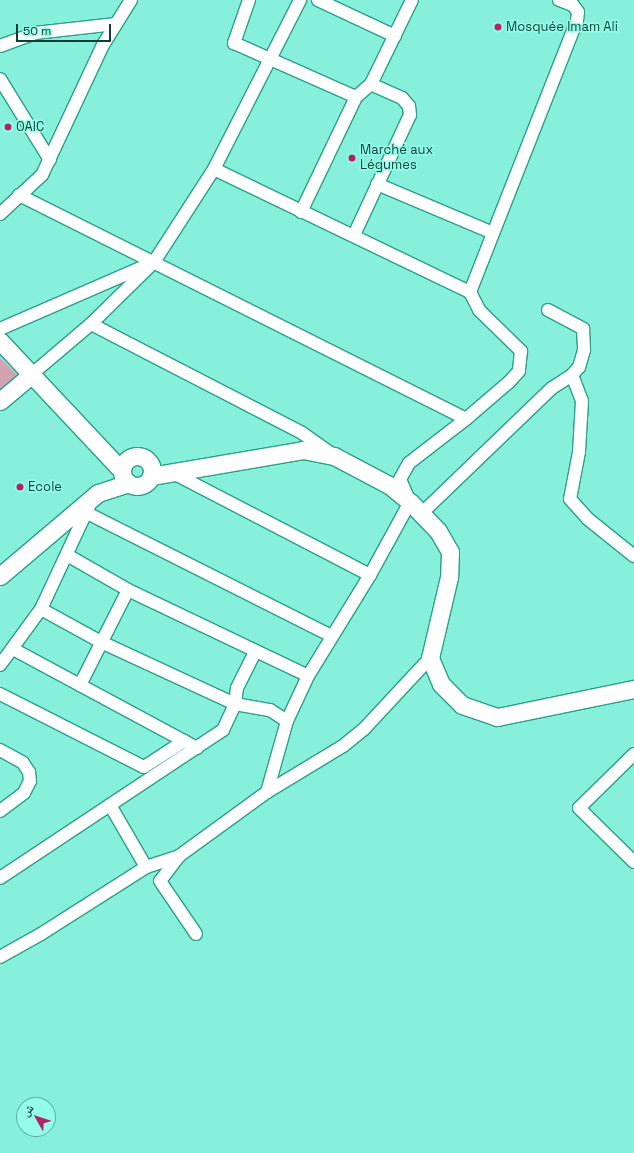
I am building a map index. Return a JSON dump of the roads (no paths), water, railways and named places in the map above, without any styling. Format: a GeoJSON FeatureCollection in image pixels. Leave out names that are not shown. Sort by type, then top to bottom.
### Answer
{"type":"FeatureCollection","features":[{"type":"Feature","properties":{"kind":"main road"},"geometry":{"type":"LineString","coordinates":[[0,341],[81,428],[143,485],[151,476],[303,450],[336,457],[389,485],[416,507],[438,531],[450,552],[449,577],[430,658],[441,684],[452,696],[476,712],[497,717],[632,691]]}},
{"type":"Feature","properties":{"kind":"main road"},"geometry":{"type":"LineString","coordinates":[[0,401],[32,374]]}},
{"type":"Feature","properties":{"kind":"main road"},"geometry":{"type":"LineString","coordinates":[[0,576],[126,470],[145,458],[151,465],[151,476]]}},
{"type":"Feature","properties":{"kind":"street"},"geometry":{"type":"LineString","coordinates":[[0,214],[42,175],[115,24],[131,0]]}},
{"type":"Feature","properties":{"kind":"street"},"geometry":{"type":"LineString","coordinates":[[249,0],[234,43],[271,58],[356,97]]}},
{"type":"Feature","properties":{"kind":"street"},"geometry":{"type":"LineString","coordinates":[[32,374],[91,324],[154,262],[214,169],[300,0]]}},
{"type":"Feature","properties":{"kind":"street"},"geometry":{"type":"LineString","coordinates":[[318,0],[395,36]]}},
{"type":"Feature","properties":{"kind":"street"},"geometry":{"type":"LineString","coordinates":[[301,212],[356,97],[371,84],[412,0]]}},
{"type":"Feature","properties":{"kind":"street"},"geometry":{"type":"LineString","coordinates":[[470,292],[577,21],[578,12],[573,4],[559,0]]}},
{"type":"Feature","properties":{"kind":"street"},"geometry":{"type":"LineString","coordinates":[[0,46],[35,33],[115,24]]}},
{"type":"Feature","properties":{"kind":"street"},"geometry":{"type":"LineString","coordinates":[[0,79],[50,160]]}},
{"type":"Feature","properties":{"kind":"street"},"geometry":{"type":"LineString","coordinates":[[354,235],[410,115],[409,106],[402,98],[371,84]]}},
{"type":"Feature","properties":{"kind":"street"},"geometry":{"type":"LineString","coordinates":[[214,169],[470,292],[479,310],[521,351],[522,361],[519,371],[509,382],[466,419],[409,463],[400,479],[416,507]]}},
{"type":"Feature","properties":{"kind":"street"},"geometry":{"type":"LineString","coordinates":[[377,184],[493,233]]}},
{"type":"Feature","properties":{"kind":"street"},"geometry":{"type":"LineString","coordinates":[[19,196],[154,262],[466,419]]}},
{"type":"Feature","properties":{"kind":"street"},"geometry":{"type":"LineString","coordinates":[[0,329],[154,262]]}},
{"type":"Feature","properties":{"kind":"street"},"geometry":{"type":"LineString","coordinates":[[267,792],[287,721],[308,676],[370,575],[416,507],[552,388],[572,375],[579,367],[584,350],[583,329],[548,310]]}},
{"type":"Feature","properties":{"kind":"street"},"geometry":{"type":"LineString","coordinates":[[91,324],[308,436],[336,457]]}},
{"type":"Feature","properties":{"kind":"street"},"geometry":{"type":"LineString","coordinates":[[572,375],[582,401],[579,452],[570,500],[588,520],[634,556]]}},
{"type":"Feature","properties":{"kind":"street"},"geometry":{"type":"LineString","coordinates":[[173,473],[370,575]]}},
{"type":"Feature","properties":{"kind":"street"},"geometry":{"type":"LineString","coordinates":[[0,665],[41,609],[67,556],[85,512],[98,493]]}},
{"type":"Feature","properties":{"kind":"street"},"geometry":{"type":"LineString","coordinates":[[85,512],[332,636]]}},
{"type":"Feature","properties":{"kind":"street"},"geometry":{"type":"LineString","coordinates":[[67,556],[128,590],[308,676]]}},
{"type":"Feature","properties":{"kind":"street"},"geometry":{"type":"LineString","coordinates":[[80,685],[128,590]]}},
{"type":"Feature","properties":{"kind":"street"},"geometry":{"type":"LineString","coordinates":[[41,609],[101,642],[235,704],[270,710],[287,721]]}},
{"type":"Feature","properties":{"kind":"street"},"geometry":{"type":"LineString","coordinates":[[13,649],[197,748]]}},
{"type":"Feature","properties":{"kind":"street"},"geometry":{"type":"LineString","coordinates":[[0,878],[223,730],[235,704],[237,688],[255,652]]}},
{"type":"Feature","properties":{"kind":"street"},"geometry":{"type":"LineString","coordinates":[[196,934],[160,881],[179,856],[267,792],[343,746],[364,729],[430,658]]}},
{"type":"Feature","properties":{"kind":"street"},"geometry":{"type":"LineString","coordinates":[[0,694],[144,767],[184,741]]}},
{"type":"Feature","properties":{"kind":"street"},"geometry":{"type":"LineString","coordinates":[[0,750],[23,763],[29,772],[30,781],[24,793],[0,811]]}},
{"type":"Feature","properties":{"kind":"street"},"geometry":{"type":"LineString","coordinates":[[634,754],[579,808],[634,862]]}},
{"type":"Feature","properties":{"kind":"street"},"geometry":{"type":"LineString","coordinates":[[110,805],[146,867]]}},
{"type":"Feature","properties":{"kind":"street"},"geometry":{"type":"LineString","coordinates":[[0,957],[41,934],[146,867],[179,856]]}},
{"type":"Feature","properties":{"kind":"place","name":"Mosquée Imam Ali"},"geometry":{"type":"Point","coordinates":[498,27]}},
{"type":"Feature","properties":{"kind":"place","name":"OAIC"},"geometry":{"type":"Point","coordinates":[8,127]}},
{"type":"Feature","properties":{"kind":"place","name":"Marché aux Légumes"},"geometry":{"type":"Point","coordinates":[352,158]}},
{"type":"Feature","properties":{"kind":"place","name":"Ecole"},"geometry":{"type":"Point","coordinates":[20,487]}}]}
